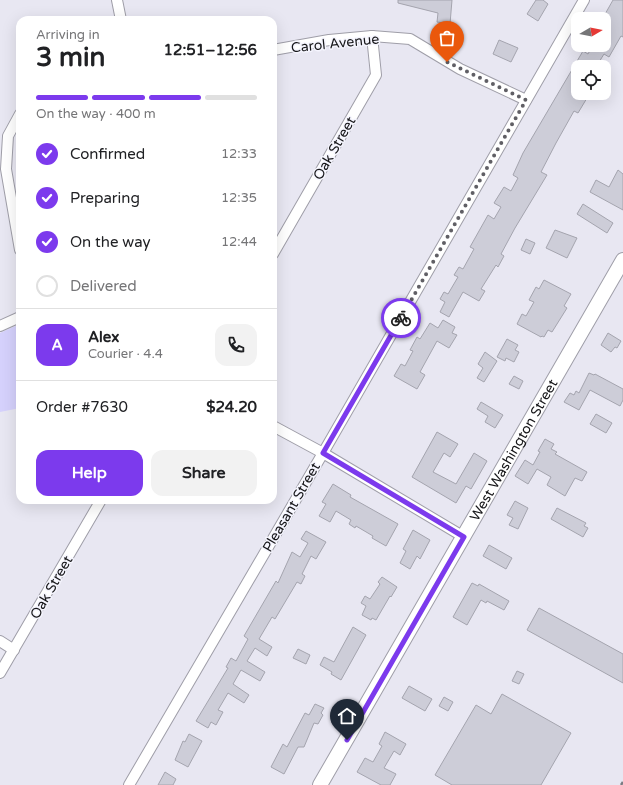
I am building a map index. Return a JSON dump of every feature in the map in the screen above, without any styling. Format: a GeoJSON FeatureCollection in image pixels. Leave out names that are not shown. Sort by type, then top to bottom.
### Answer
{"type":"FeatureCollection","features":[{"type":"Feature","properties":{"kind":"main road","name":"West Washington Street"},"geometry":{"type":"LineString","coordinates":[[320,785],[623,260]]}},
{"type":"Feature","properties":{"kind":"street"},"geometry":{"type":"LineString","coordinates":[[117,0],[120,16]]}},
{"type":"Feature","properties":{"kind":"street","name":"Pleasant Street"},"geometry":{"type":"LineString","coordinates":[[129,785],[323,453],[584,0]]}},
{"type":"Feature","properties":{"kind":"street","name":"Carol Avenue"},"geometry":{"type":"LineString","coordinates":[[277,49],[329,40],[372,36],[410,39],[460,69],[526,100]]}},
{"type":"Feature","properties":{"kind":"street","name":"Oak Street"},"geometry":{"type":"LineString","coordinates":[[277,247],[376,75],[372,36]]}},
{"type":"Feature","properties":{"kind":"street"},"geometry":{"type":"LineString","coordinates":[[16,121],[8,136],[6,169],[16,227]]}},
{"type":"Feature","properties":{"kind":"street"},"geometry":{"type":"LineString","coordinates":[[0,326],[16,319]]}},
{"type":"Feature","properties":{"kind":"street"},"geometry":{"type":"LineString","coordinates":[[277,428],[323,453],[464,537]]}},
{"type":"Feature","properties":{"kind":"street","name":"Oak Street"},"geometry":{"type":"LineString","coordinates":[[0,673],[99,504]]}},
{"type":"Feature","properties":{"kind":"street"},"geometry":{"type":"LineString","coordinates":[[0,641],[14,650]]}},
{"type":"Feature","properties":{"kind":"shaded area"},"geometry":{"type":"Polygon","coordinates":[[[16,326],[16,409],[0,412],[0,333],[16,326]]]}},
{"type":"Feature","properties":{"kind":"building"},"geometry":{"type":"Polygon","coordinates":[[[398,0],[452,0],[450,24],[437,22],[438,13],[398,3],[398,0]]]}},
{"type":"Feature","properties":{"kind":"building"},"geometry":{"type":"Polygon","coordinates":[[[536,0],[543,0],[548,4],[538,21],[527,14],[536,0]]]}},
{"type":"Feature","properties":{"kind":"building"},"geometry":{"type":"Polygon","coordinates":[[[613,0],[623,0],[623,37],[621,36],[609,57],[604,54],[600,60],[578,60],[582,52],[588,54],[589,52],[611,52],[611,12],[606,12],[613,0]]]}},
{"type":"Feature","properties":{"kind":"building"},"geometry":{"type":"Polygon","coordinates":[[[499,40],[518,48],[511,62],[493,54],[499,40]]]}},
{"type":"Feature","properties":{"kind":"building"},"geometry":{"type":"Polygon","coordinates":[[[571,71],[571,100],[586,100],[578,113],[574,111],[556,143],[541,172],[547,175],[501,254],[504,256],[498,267],[496,265],[481,289],[485,291],[479,301],[463,292],[449,317],[440,312],[445,302],[440,299],[444,292],[448,294],[458,277],[454,275],[459,267],[463,269],[474,249],[470,247],[488,215],[494,219],[501,207],[494,203],[504,187],[511,191],[518,178],[513,175],[523,153],[571,71]]]}},
{"type":"Feature","properties":{"kind":"building"},"geometry":{"type":"Polygon","coordinates":[[[618,170],[623,174],[623,210],[590,192],[596,180],[609,187],[618,170]]]}},
{"type":"Feature","properties":{"kind":"building"},"geometry":{"type":"Polygon","coordinates":[[[583,204],[613,223],[607,233],[577,214],[583,204]]]}},
{"type":"Feature","properties":{"kind":"building"},"geometry":{"type":"Polygon","coordinates":[[[555,230],[577,238],[567,258],[546,248],[555,230]]]}},
{"type":"Feature","properties":{"kind":"building"},"geometry":{"type":"Polygon","coordinates":[[[526,239],[535,243],[530,254],[521,250],[526,239]]]}},
{"type":"Feature","properties":{"kind":"building"},"geometry":{"type":"Polygon","coordinates":[[[544,280],[571,294],[564,306],[567,308],[552,332],[548,330],[544,337],[541,337],[517,324],[522,314],[526,316],[534,302],[529,300],[536,287],[539,289],[544,280]]]}},
{"type":"Feature","properties":{"kind":"building"},"geometry":{"type":"Polygon","coordinates":[[[443,320],[455,327],[452,333],[457,335],[449,348],[437,341],[420,372],[425,375],[417,389],[394,376],[401,364],[405,366],[413,351],[410,350],[417,337],[420,339],[430,323],[438,328],[443,320]]]}},
{"type":"Feature","properties":{"kind":"building"},"geometry":{"type":"Polygon","coordinates":[[[608,333],[621,341],[617,348],[615,347],[611,352],[601,345],[608,333]]]}},
{"type":"Feature","properties":{"kind":"building"},"geometry":{"type":"Polygon","coordinates":[[[507,339],[518,345],[515,350],[519,352],[514,362],[506,358],[505,361],[497,357],[507,339]]]}},
{"type":"Feature","properties":{"kind":"building"},"geometry":{"type":"Polygon","coordinates":[[[485,352],[497,361],[484,382],[477,378],[483,368],[478,364],[485,352]]]}},
{"type":"Feature","properties":{"kind":"building"},"geometry":{"type":"Polygon","coordinates":[[[589,373],[595,374],[623,389],[623,400],[620,406],[590,390],[579,410],[564,402],[570,393],[574,395],[576,391],[579,393],[589,373]]]}},
{"type":"Feature","properties":{"kind":"building"},"geometry":{"type":"Polygon","coordinates":[[[514,376],[523,381],[519,389],[509,384],[514,376]]]}},
{"type":"Feature","properties":{"kind":"building"},"geometry":{"type":"Polygon","coordinates":[[[481,402],[503,415],[495,428],[485,422],[488,416],[477,409],[481,402]]]}},
{"type":"Feature","properties":{"kind":"building"},"geometry":{"type":"Polygon","coordinates":[[[596,414],[612,423],[606,433],[590,424],[596,414]]]}},
{"type":"Feature","properties":{"kind":"building"},"geometry":{"type":"Polygon","coordinates":[[[437,432],[458,444],[450,457],[444,453],[433,472],[456,484],[474,453],[487,461],[471,489],[466,486],[456,503],[412,477],[437,432]]]}},
{"type":"Feature","properties":{"kind":"building"},"geometry":{"type":"Polygon","coordinates":[[[545,439],[554,444],[551,449],[557,452],[555,454],[587,472],[582,481],[575,478],[565,496],[547,485],[551,477],[537,469],[528,484],[515,476],[525,460],[533,465],[540,452],[538,451],[545,439]]]}},
{"type":"Feature","properties":{"kind":"building"},"geometry":{"type":"Polygon","coordinates":[[[333,484],[351,495],[350,497],[398,524],[386,546],[372,538],[373,536],[356,526],[355,528],[349,524],[351,520],[336,511],[330,522],[319,516],[326,504],[322,502],[333,484]]]}},
{"type":"Feature","properties":{"kind":"building"},"geometry":{"type":"Polygon","coordinates":[[[515,501],[528,508],[518,529],[509,525],[513,518],[507,515],[515,501]]]}},
{"type":"Feature","properties":{"kind":"building"},"geometry":{"type":"Polygon","coordinates":[[[557,508],[586,523],[584,526],[588,528],[583,537],[551,519],[557,508]]]}},
{"type":"Feature","properties":{"kind":"building"},"geometry":{"type":"Polygon","coordinates":[[[413,530],[430,540],[420,559],[417,556],[410,569],[400,563],[406,551],[403,549],[413,530]]]}},
{"type":"Feature","properties":{"kind":"building"},"geometry":{"type":"Polygon","coordinates":[[[306,531],[326,542],[316,559],[311,556],[302,574],[305,576],[301,584],[297,582],[275,619],[272,617],[259,639],[272,647],[267,656],[255,648],[247,661],[265,672],[260,681],[241,670],[233,684],[249,695],[244,703],[228,693],[218,710],[223,712],[216,725],[211,722],[208,728],[196,721],[228,668],[226,667],[231,658],[236,661],[248,639],[244,636],[276,581],[278,583],[292,552],[300,557],[308,543],[301,539],[306,531]]]}},
{"type":"Feature","properties":{"kind":"building"},"geometry":{"type":"Polygon","coordinates":[[[489,545],[512,558],[506,569],[483,556],[489,545]]]}},
{"type":"Feature","properties":{"kind":"building"},"geometry":{"type":"Polygon","coordinates":[[[382,577],[397,587],[376,620],[372,618],[371,620],[362,615],[366,606],[361,603],[365,596],[370,599],[380,584],[378,582],[382,577]]]}},
{"type":"Feature","properties":{"kind":"building"},"geometry":{"type":"Polygon","coordinates":[[[472,583],[478,586],[479,584],[509,601],[504,610],[487,601],[486,603],[481,600],[467,625],[453,617],[472,583]]]}},
{"type":"Feature","properties":{"kind":"building"},"geometry":{"type":"Polygon","coordinates":[[[539,608],[623,654],[623,683],[527,630],[539,608]]]}},
{"type":"Feature","properties":{"kind":"building"},"geometry":{"type":"Polygon","coordinates":[[[353,627],[366,635],[341,680],[331,674],[332,672],[320,665],[324,657],[334,662],[353,627]]]}},
{"type":"Feature","properties":{"kind":"building"},"geometry":{"type":"Polygon","coordinates":[[[298,649],[310,655],[306,664],[293,658],[298,649]]]}},
{"type":"Feature","properties":{"kind":"building"},"geometry":{"type":"Polygon","coordinates":[[[517,671],[524,674],[519,684],[512,681],[517,671]]]}},
{"type":"Feature","properties":{"kind":"building"},"geometry":{"type":"Polygon","coordinates":[[[409,686],[432,699],[425,711],[402,698],[409,686]]]}},
{"type":"Feature","properties":{"kind":"building"},"geometry":{"type":"Polygon","coordinates":[[[502,694],[571,733],[541,785],[452,785],[435,775],[476,705],[491,714],[502,694]]]}},
{"type":"Feature","properties":{"kind":"building"},"geometry":{"type":"Polygon","coordinates":[[[444,697],[453,702],[448,711],[439,706],[444,697]]]}},
{"type":"Feature","properties":{"kind":"building"},"geometry":{"type":"Polygon","coordinates":[[[315,704],[324,708],[321,713],[323,715],[318,724],[314,723],[304,747],[298,747],[284,774],[271,767],[283,744],[287,747],[305,713],[309,715],[315,704]]]}},
{"type":"Feature","properties":{"kind":"building"},"geometry":{"type":"Polygon","coordinates":[[[385,732],[406,744],[400,755],[394,751],[384,768],[396,774],[390,785],[381,785],[357,772],[365,758],[373,762],[382,746],[379,744],[385,732]]]}},
{"type":"Feature","properties":{"kind":"building"},"geometry":{"type":"Polygon","coordinates":[[[189,734],[202,741],[188,767],[175,760],[183,741],[185,742],[189,734]]]}},
{"type":"Feature","properties":{"kind":"building"},"geometry":{"type":"Polygon","coordinates":[[[165,772],[176,779],[173,785],[158,785],[165,772]]]}},
{"type":"Feature","properties":{"kind":"way so far"},"geometry":{"type":"LineString","coordinates":[[401,318],[526,100],[447,62]]}},
{"type":"Feature","properties":{"kind":"route"},"geometry":{"type":"LineString","coordinates":[[347,740],[464,537],[323,453],[401,318]]}}]}
